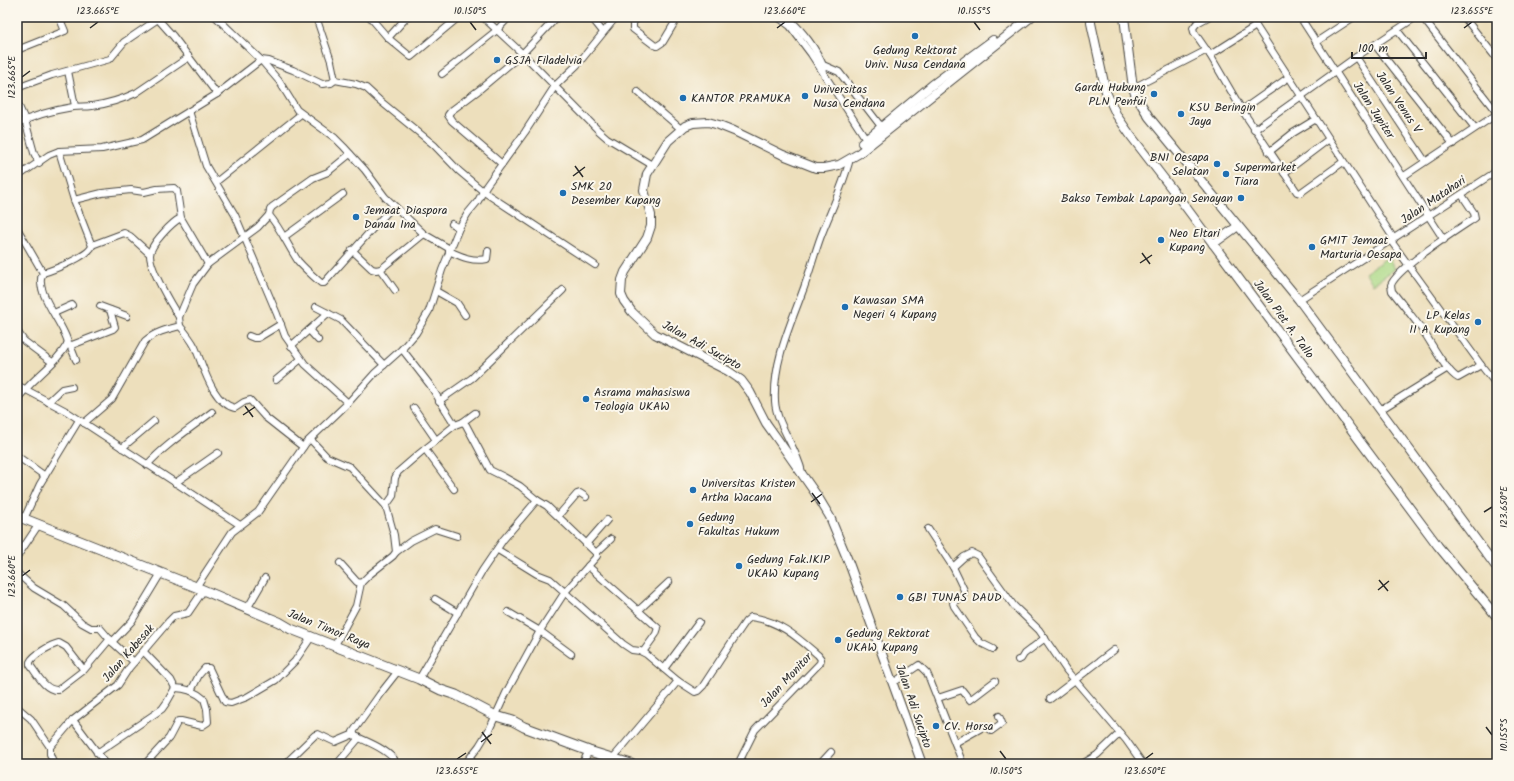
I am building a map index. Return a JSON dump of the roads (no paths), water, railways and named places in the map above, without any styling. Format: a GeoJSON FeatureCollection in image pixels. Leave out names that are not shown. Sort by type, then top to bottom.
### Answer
{"type":"FeatureCollection","features":[{"type":"Feature","properties":{"kind":"highway","name":"Jalan Timor Raya"},"geometry":{"type":"LineString","coordinates":[[20,517],[419,679],[441,690],[456,695],[496,716],[513,721],[524,727],[589,751],[631,764]]}},
{"type":"Feature","properties":{"kind":"main road","name":"Jalan Adi Sucipto"},"geometry":{"type":"LineString","coordinates":[[922,764],[849,563],[830,517],[802,473],[766,423],[750,392],[741,380],[728,371],[655,334],[632,312],[624,301],[621,294],[622,280],[625,272],[646,238],[651,226],[651,215],[644,190],[647,174],[668,141],[681,129],[693,123],[713,123],[734,131],[783,155],[816,168],[839,165],[858,154],[860,144],[868,142],[953,69],[1023,17]]}},
{"type":"Feature","properties":{"kind":"main road","name":"Jalan Adi Sucipto"},"geometry":{"type":"LineString","coordinates":[[883,129],[1031,17]]}},
{"type":"Feature","properties":{"kind":"main road","name":"Jalan Piet A. Tallo"},"geometry":{"type":"LineString","coordinates":[[1091,17],[1106,92],[1114,110],[1131,136],[1438,546],[1497,617]]}},
{"type":"Feature","properties":{"kind":"main road","name":"Jalan Piet A. Tallo"},"geometry":{"type":"LineString","coordinates":[[1124,17],[1133,88],[1136,96],[1149,117],[1299,300],[1497,568]]}},
{"type":"Feature","properties":{"kind":"main road"},"geometry":{"type":"LineString","coordinates":[[1213,244],[1238,226]]}},
{"type":"Feature","properties":{"kind":"street"},"geometry":{"type":"LineString","coordinates":[[17,50],[64,32],[66,30],[60,17]]}},
{"type":"Feature","properties":{"kind":"street"},"geometry":{"type":"LineString","coordinates":[[216,17],[262,60],[279,81],[297,110],[334,138],[365,170],[393,206],[424,234],[466,258],[487,260],[488,251]]}},
{"type":"Feature","properties":{"kind":"street"},"geometry":{"type":"LineString","coordinates":[[316,17],[331,61],[335,80]]}},
{"type":"Feature","properties":{"kind":"street"},"geometry":{"type":"LineString","coordinates":[[370,17],[388,38],[412,57],[459,17]]}},
{"type":"Feature","properties":{"kind":"street"},"geometry":{"type":"LineString","coordinates":[[388,38],[407,17]]}},
{"type":"Feature","properties":{"kind":"street"},"geometry":{"type":"LineString","coordinates":[[482,17],[522,54],[607,138],[652,165]]}},
{"type":"Feature","properties":{"kind":"street"},"geometry":{"type":"LineString","coordinates":[[442,74],[497,30],[509,17]]}},
{"type":"Feature","properties":{"kind":"street"},"geometry":{"type":"LineString","coordinates":[[502,164],[452,121],[448,115],[522,54],[557,17]]}},
{"type":"Feature","properties":{"kind":"street"},"geometry":{"type":"LineString","coordinates":[[591,17],[603,32]]}},
{"type":"Feature","properties":{"kind":"street","name":"Jalan Kabesak"},"geometry":{"type":"LineString","coordinates":[[50,747],[73,720],[118,685],[134,662],[174,616],[185,614],[190,611],[200,589],[232,532],[258,512],[303,447],[384,365],[402,349],[420,328],[429,311],[459,228],[555,86],[577,65],[616,17]]}},
{"type":"Feature","properties":{"kind":"street"},"geometry":{"type":"LineString","coordinates":[[637,17],[633,23],[633,29],[654,45],[658,46],[663,42],[678,17]]}},
{"type":"Feature","properties":{"kind":"street"},"geometry":{"type":"LineString","coordinates":[[779,17],[790,26],[823,65],[826,73],[826,79]]}},
{"type":"Feature","properties":{"kind":"street"},"geometry":{"type":"LineString","coordinates":[[787,17],[796,26],[813,52],[826,79],[868,142]]}},
{"type":"Feature","properties":{"kind":"street"},"geometry":{"type":"LineString","coordinates":[[1208,17],[1197,23],[1193,28],[1254,130],[1297,192],[1300,193],[1343,162]]}},
{"type":"Feature","properties":{"kind":"street"},"geometry":{"type":"LineString","coordinates":[[1250,17],[1408,265],[1497,385]]}},
{"type":"Feature","properties":{"kind":"street","name":"Jalan Jupiter"},"geometry":{"type":"LineString","coordinates":[[1300,17],[1430,216],[1444,240]]}},
{"type":"Feature","properties":{"kind":"street"},"geometry":{"type":"LineString","coordinates":[[1316,42],[1354,17]]}},
{"type":"Feature","properties":{"kind":"street"},"geometry":{"type":"LineString","coordinates":[[1254,130],[1356,57],[1416,17]]}},
{"type":"Feature","properties":{"kind":"street"},"geometry":{"type":"LineString","coordinates":[[1404,176],[1497,113],[1422,17]]}},
{"type":"Feature","properties":{"kind":"street"},"geometry":{"type":"LineString","coordinates":[[1464,17],[1497,59]]}},
{"type":"Feature","properties":{"kind":"street"},"geometry":{"type":"LineString","coordinates":[[17,88],[52,74],[112,58],[124,42],[157,18],[173,36],[217,94]]}},
{"type":"Feature","properties":{"kind":"street"},"geometry":{"type":"LineString","coordinates":[[1133,88],[1208,52],[1256,26]]}},
{"type":"Feature","properties":{"kind":"street"},"geometry":{"type":"LineString","coordinates":[[1397,30],[1475,128]]}},
{"type":"Feature","properties":{"kind":"street"},"geometry":{"type":"LineString","coordinates":[[1375,44],[1453,144]]}},
{"type":"Feature","properties":{"kind":"street"},"geometry":{"type":"LineString","coordinates":[[17,124],[48,112],[75,106],[91,106],[108,103],[132,95],[189,57]]}},
{"type":"Feature","properties":{"kind":"street","name":"Jalan Venus V"},"geometry":{"type":"LineString","coordinates":[[1356,57],[1425,161]]}},
{"type":"Feature","properties":{"kind":"street"},"geometry":{"type":"LineString","coordinates":[[17,177],[58,151],[102,149],[142,140],[217,94],[262,60],[269,61],[294,70],[322,84],[331,83],[335,80],[356,84],[366,88],[434,146],[459,171],[484,192],[595,265]]}},
{"type":"Feature","properties":{"kind":"street"},"geometry":{"type":"LineString","coordinates":[[823,65],[839,72],[883,129]]}},
{"type":"Feature","properties":{"kind":"street"},"geometry":{"type":"LineString","coordinates":[[68,70],[75,106]]}},
{"type":"Feature","properties":{"kind":"street"},"geometry":{"type":"LineString","coordinates":[[1242,110],[1289,77]]}},
{"type":"Feature","properties":{"kind":"street"},"geometry":{"type":"LineString","coordinates":[[638,92],[681,129]]}},
{"type":"Feature","properties":{"kind":"street"},"geometry":{"type":"LineString","coordinates":[[17,102],[25,120],[34,153],[39,163]]}},
{"type":"Feature","properties":{"kind":"street"},"geometry":{"type":"LineString","coordinates":[[189,111],[205,162],[235,215],[285,336],[301,359],[322,381],[348,403]]}},
{"type":"Feature","properties":{"kind":"street"},"geometry":{"type":"LineString","coordinates":[[216,182],[301,114]]}},
{"type":"Feature","properties":{"kind":"street"},"geometry":{"type":"LineString","coordinates":[[1269,152],[1293,133],[1316,119]]}},
{"type":"Feature","properties":{"kind":"street"},"geometry":{"type":"LineString","coordinates":[[1284,173],[1329,139]]}},
{"type":"Feature","properties":{"kind":"street"},"geometry":{"type":"LineString","coordinates":[[58,151],[74,200],[92,245],[91,250],[43,273],[40,276],[41,286],[47,302],[54,313],[76,360]]}},
{"type":"Feature","properties":{"kind":"street"},"geometry":{"type":"LineString","coordinates":[[179,317],[193,284],[208,264],[244,238],[269,215],[272,207],[313,178],[328,172],[350,154]]}},
{"type":"Feature","properties":{"kind":"street"},"geometry":{"type":"LineString","coordinates":[[802,473],[797,456],[776,410],[775,379],[783,344],[803,292],[821,236],[842,185],[850,159]]}},
{"type":"Feature","properties":{"kind":"street","name":"Jalan Matahari"},"geometry":{"type":"LineString","coordinates":[[1299,300],[1497,171]]}},
{"type":"Feature","properties":{"kind":"street"},"geometry":{"type":"LineString","coordinates":[[74,200],[109,192],[131,190],[144,192],[157,189],[174,188],[177,191],[181,218],[208,264]]}},
{"type":"Feature","properties":{"kind":"street"},"geometry":{"type":"LineString","coordinates":[[284,237],[343,194]]}},
{"type":"Feature","properties":{"kind":"street"},"geometry":{"type":"LineString","coordinates":[[1462,194],[1476,217],[1408,265],[1392,282],[1392,290],[1424,332],[1448,368],[1458,378],[1481,365]]}},
{"type":"Feature","properties":{"kind":"street"},"geometry":{"type":"LineString","coordinates":[[269,215],[299,261],[322,283],[326,282],[352,250],[393,206]]}},
{"type":"Feature","properties":{"kind":"street"},"geometry":{"type":"LineString","coordinates":[[181,218],[174,222],[166,230],[153,247],[150,254],[152,264],[164,291],[179,317],[180,326],[187,333],[194,345],[213,390],[231,407],[235,408],[250,400],[265,417],[303,447]]}},
{"type":"Feature","properties":{"kind":"street"},"geometry":{"type":"LineString","coordinates":[[452,224],[459,228]]}},
{"type":"Feature","properties":{"kind":"street"},"geometry":{"type":"LineString","coordinates":[[17,228],[43,273]]}},
{"type":"Feature","properties":{"kind":"street"},"geometry":{"type":"LineString","coordinates":[[92,245],[124,233],[130,236],[150,254]]}},
{"type":"Feature","properties":{"kind":"street"},"geometry":{"type":"LineString","coordinates":[[352,250],[372,269],[381,269],[424,234]]}},
{"type":"Feature","properties":{"kind":"street"},"geometry":{"type":"LineString","coordinates":[[381,269],[395,290]]}},
{"type":"Feature","properties":{"kind":"street"},"geometry":{"type":"LineString","coordinates":[[439,401],[472,378],[563,290]]}},
{"type":"Feature","properties":{"kind":"street"},"geometry":{"type":"LineString","coordinates":[[436,291],[457,303],[465,314]]}},
{"type":"Feature","properties":{"kind":"street"},"geometry":{"type":"LineString","coordinates":[[54,313],[72,304]]}},
{"type":"Feature","properties":{"kind":"street"},"geometry":{"type":"LineString","coordinates":[[100,306],[127,316]]}},
{"type":"Feature","properties":{"kind":"street"},"geometry":{"type":"LineString","coordinates":[[316,307],[341,320],[347,325],[384,365]]}},
{"type":"Feature","properties":{"kind":"street"},"geometry":{"type":"LineString","coordinates":[[17,400],[69,344],[113,329],[115,327],[110,310]]}},
{"type":"Feature","properties":{"kind":"street"},"geometry":{"type":"LineString","coordinates":[[291,346],[328,313]]}},
{"type":"Feature","properties":{"kind":"street"},"geometry":{"type":"LineString","coordinates":[[249,336],[258,338],[281,324]]}},
{"type":"Feature","properties":{"kind":"street"},"geometry":{"type":"LineString","coordinates":[[20,517],[81,421],[112,399],[145,341],[169,328],[180,326]]}},
{"type":"Feature","properties":{"kind":"street"},"geometry":{"type":"LineString","coordinates":[[309,330],[318,340]]}},
{"type":"Feature","properties":{"kind":"street"},"geometry":{"type":"LineString","coordinates":[[17,331],[24,341],[52,362]]}},
{"type":"Feature","properties":{"kind":"street"},"geometry":{"type":"LineString","coordinates":[[402,349],[425,379],[455,425]]}},
{"type":"Feature","properties":{"kind":"street"},"geometry":{"type":"LineString","coordinates":[[276,380],[301,359]]}},
{"type":"Feature","properties":{"kind":"street"},"geometry":{"type":"LineString","coordinates":[[1380,410],[1448,368]]}},
{"type":"Feature","properties":{"kind":"street"},"geometry":{"type":"LineString","coordinates":[[17,385],[81,421],[240,525]]}},
{"type":"Feature","properties":{"kind":"street"},"geometry":{"type":"LineString","coordinates":[[48,402],[62,389],[72,387]]}},
{"type":"Feature","properties":{"kind":"street"},"geometry":{"type":"LineString","coordinates":[[414,408],[436,440]]}},
{"type":"Feature","properties":{"kind":"street"},"geometry":{"type":"LineString","coordinates":[[147,465],[167,445],[212,412]]}},
{"type":"Feature","properties":{"kind":"street"},"geometry":{"type":"LineString","coordinates":[[386,506],[393,496],[395,478],[398,472],[455,425],[463,422],[476,413]]}},
{"type":"Feature","properties":{"kind":"street"},"geometry":{"type":"LineString","coordinates":[[122,448],[154,421]]}},
{"type":"Feature","properties":{"kind":"street"},"geometry":{"type":"LineString","coordinates":[[463,422],[490,470],[520,486],[547,506],[596,553]]}},
{"type":"Feature","properties":{"kind":"street"},"geometry":{"type":"LineString","coordinates":[[310,440],[328,457],[350,466],[386,506],[394,535],[396,552]]}},
{"type":"Feature","properties":{"kind":"street"},"geometry":{"type":"LineString","coordinates":[[425,449],[451,487]]}},
{"type":"Feature","properties":{"kind":"street"},"geometry":{"type":"LineString","coordinates":[[175,483],[218,453]]}},
{"type":"Feature","properties":{"kind":"street"},"geometry":{"type":"LineString","coordinates":[[17,456],[45,476]]}},
{"type":"Feature","properties":{"kind":"street"},"geometry":{"type":"LineString","coordinates":[[558,516],[577,494],[580,493],[586,497]]}},
{"type":"Feature","properties":{"kind":"street"},"geometry":{"type":"LineString","coordinates":[[419,679],[482,571],[498,550],[503,540],[537,500]]}},
{"type":"Feature","properties":{"kind":"street"},"geometry":{"type":"LineString","coordinates":[[586,544],[606,520]]}},
{"type":"Feature","properties":{"kind":"street"},"geometry":{"type":"LineString","coordinates":[[17,557],[39,524]]}},
{"type":"Feature","properties":{"kind":"street"},"geometry":{"type":"LineString","coordinates":[[335,645],[356,606],[361,583],[369,575],[394,556],[396,552],[412,541],[435,529],[457,536]]}},
{"type":"Feature","properties":{"kind":"street"},"geometry":{"type":"LineString","coordinates":[[928,530],[953,567],[964,594],[953,603],[954,606],[975,637],[981,643],[993,649]]}},
{"type":"Feature","properties":{"kind":"street"},"geometry":{"type":"LineString","coordinates":[[465,764],[485,738],[506,694],[540,631],[565,592],[597,557],[596,553],[611,539]]}},
{"type":"Feature","properties":{"kind":"street","name":"Jalan Monitor"},"geometry":{"type":"LineString","coordinates":[[498,550],[538,574],[550,579],[623,644],[635,651],[640,650],[678,681],[695,692],[698,691],[746,621],[751,617],[785,628],[820,657],[820,663],[755,730],[738,764]]}},
{"type":"Feature","properties":{"kind":"street"},"geometry":{"type":"LineString","coordinates":[[953,567],[968,554],[972,553],[978,556],[1014,606],[1031,620],[1066,668],[1120,733],[1143,764]]}},
{"type":"Feature","properties":{"kind":"street"},"geometry":{"type":"LineString","coordinates":[[340,563],[357,582],[361,583]]}},
{"type":"Feature","properties":{"kind":"street"},"geometry":{"type":"LineString","coordinates":[[588,566],[640,610],[658,629],[643,652]]}},
{"type":"Feature","properties":{"kind":"street"},"geometry":{"type":"LineString","coordinates":[[17,573],[34,588],[64,606],[82,623],[91,628],[100,628],[134,662]]}},
{"type":"Feature","properties":{"kind":"street"},"geometry":{"type":"LineString","coordinates":[[84,670],[66,648],[59,643],[33,657],[30,662],[30,665],[44,684],[55,691],[60,689],[74,676],[84,670],[111,640],[132,621],[161,573]]}},
{"type":"Feature","properties":{"kind":"street"},"geometry":{"type":"LineString","coordinates":[[247,609],[265,578]]}},
{"type":"Feature","properties":{"kind":"street"},"geometry":{"type":"LineString","coordinates":[[640,610],[669,582]]}},
{"type":"Feature","properties":{"kind":"street"},"geometry":{"type":"LineString","coordinates":[[435,599],[458,613]]}},
{"type":"Feature","properties":{"kind":"street"},"geometry":{"type":"LineString","coordinates":[[508,612],[540,631],[571,654]]}},
{"type":"Feature","properties":{"kind":"street"},"geometry":{"type":"LineString","coordinates":[[664,669],[699,622]]}},
{"type":"Feature","properties":{"kind":"street"},"geometry":{"type":"LineString","coordinates":[[191,691],[202,671],[205,668],[209,668],[226,702],[231,703],[247,697],[276,680],[296,661],[312,636]]}},
{"type":"Feature","properties":{"kind":"street"},"geometry":{"type":"LineString","coordinates":[[1018,660],[1045,638]]}},
{"type":"Feature","properties":{"kind":"street"},"geometry":{"type":"LineString","coordinates":[[1050,699],[1114,650]]}},
{"type":"Feature","properties":{"kind":"street"},"geometry":{"type":"LineString","coordinates":[[144,652],[171,680],[175,688]]}},
{"type":"Feature","properties":{"kind":"street"},"geometry":{"type":"LineString","coordinates":[[893,683],[918,665],[920,665],[927,673],[963,764]]}},
{"type":"Feature","properties":{"kind":"street"},"geometry":{"type":"LineString","coordinates":[[337,764],[356,736],[355,729],[398,671]]}},
{"type":"Feature","properties":{"kind":"street"},"geometry":{"type":"LineString","coordinates":[[613,758],[678,681]]}},
{"type":"Feature","properties":{"kind":"street"},"geometry":{"type":"LineString","coordinates":[[938,698],[962,690],[970,700],[995,681]]}},
{"type":"Feature","properties":{"kind":"street"},"geometry":{"type":"LineString","coordinates":[[145,764],[169,738],[178,721],[202,726],[208,722],[207,709],[204,699],[191,691],[175,688]]}},
{"type":"Feature","properties":{"kind":"street"},"geometry":{"type":"LineString","coordinates":[[97,753],[162,709],[168,702],[175,688]]}},
{"type":"Feature","properties":{"kind":"street"},"geometry":{"type":"LineString","coordinates":[[17,707],[31,719],[50,747],[50,754],[54,764]]}},
{"type":"Feature","properties":{"kind":"street"},"geometry":{"type":"LineString","coordinates":[[955,743],[986,726],[991,731],[1002,723],[999,716]]}},
{"type":"Feature","properties":{"kind":"street"},"geometry":{"type":"LineString","coordinates":[[73,720],[106,764]]}},
{"type":"Feature","properties":{"kind":"street"},"geometry":{"type":"LineString","coordinates":[[1082,764],[1097,755],[1120,733]]}},
{"type":"Feature","properties":{"kind":"street"},"geometry":{"type":"LineString","coordinates":[[285,764],[315,734],[335,742],[356,736],[376,746],[391,756],[394,759],[390,764]]}},
{"type":"Feature","properties":{"kind":"street"},"geometry":{"type":"LineString","coordinates":[[582,764],[589,751]]}},
{"type":"Feature","properties":{"kind":"street"},"geometry":{"type":"LineString","coordinates":[[820,764],[831,752]]}},
{"type":"Feature","properties":{"kind":"place","name":"Gedung Rektorat Univ. Nusa Cendana"},"geometry":{"type":"Point","coordinates":[915,36]}},
{"type":"Feature","properties":{"kind":"place","name":"GSJA Filadelvia"},"geometry":{"type":"Point","coordinates":[497,60]}},
{"type":"Feature","properties":{"kind":"place","name":"Gardu Hubung PLN Penfui"},"geometry":{"type":"Point","coordinates":[1154,94]}},
{"type":"Feature","properties":{"kind":"place","name":"Universitas Nusa Cendana"},"geometry":{"type":"Point","coordinates":[805,96]}},
{"type":"Feature","properties":{"kind":"place","name":"KANTOR PRAMUKA"},"geometry":{"type":"Point","coordinates":[683,98]}},
{"type":"Feature","properties":{"kind":"place","name":"KSU Beringin Jaya"},"geometry":{"type":"Point","coordinates":[1181,114]}},
{"type":"Feature","properties":{"kind":"place","name":"BNI Oesapa Selatan"},"geometry":{"type":"Point","coordinates":[1217,164]}},
{"type":"Feature","properties":{"kind":"place","name":"Supermarket Tiara"},"geometry":{"type":"Point","coordinates":[1226,174]}},
{"type":"Feature","properties":{"kind":"place","name":"SMK 20 Desember Kupang"},"geometry":{"type":"Point","coordinates":[563,193]}},
{"type":"Feature","properties":{"kind":"place","name":"Bakso Tembak Lapangan Senayan"},"geometry":{"type":"Point","coordinates":[1241,198]}},
{"type":"Feature","properties":{"kind":"place","name":"Jemaat Diaspora Danau Ina"},"geometry":{"type":"Point","coordinates":[356,217]}},
{"type":"Feature","properties":{"kind":"place","name":"Neo Eltari Kupang"},"geometry":{"type":"Point","coordinates":[1161,240]}},
{"type":"Feature","properties":{"kind":"place","name":"GMIT Jemaat Marturia Oesapa"},"geometry":{"type":"Point","coordinates":[1312,247]}},
{"type":"Feature","properties":{"kind":"place","name":"Kawasan SMA Negeri 4 Kupang"},"geometry":{"type":"Point","coordinates":[845,307]}},
{"type":"Feature","properties":{"kind":"place","name":"LP Kelas II A Kupang"},"geometry":{"type":"Point","coordinates":[1478,322]}},
{"type":"Feature","properties":{"kind":"place","name":"Asrama mahasiswa Teologia UKAW"},"geometry":{"type":"Point","coordinates":[586,399]}},
{"type":"Feature","properties":{"kind":"place","name":"Universitas Kristen Artha Wacana"},"geometry":{"type":"Point","coordinates":[693,490]}},
{"type":"Feature","properties":{"kind":"place","name":"Gedung Fakultas Hukum"},"geometry":{"type":"Point","coordinates":[690,524]}},
{"type":"Feature","properties":{"kind":"place","name":"Gedung Fak.IKIP UKAW Kupang"},"geometry":{"type":"Point","coordinates":[739,566]}},
{"type":"Feature","properties":{"kind":"place","name":"GBI TUNAS DAUD"},"geometry":{"type":"Point","coordinates":[900,597]}},
{"type":"Feature","properties":{"kind":"place","name":"Gedung Rektorat UKAW Kupang"},"geometry":{"type":"Point","coordinates":[838,640]}},
{"type":"Feature","properties":{"kind":"place","name":"CV. Horsa"},"geometry":{"type":"Point","coordinates":[936,726]}}]}
